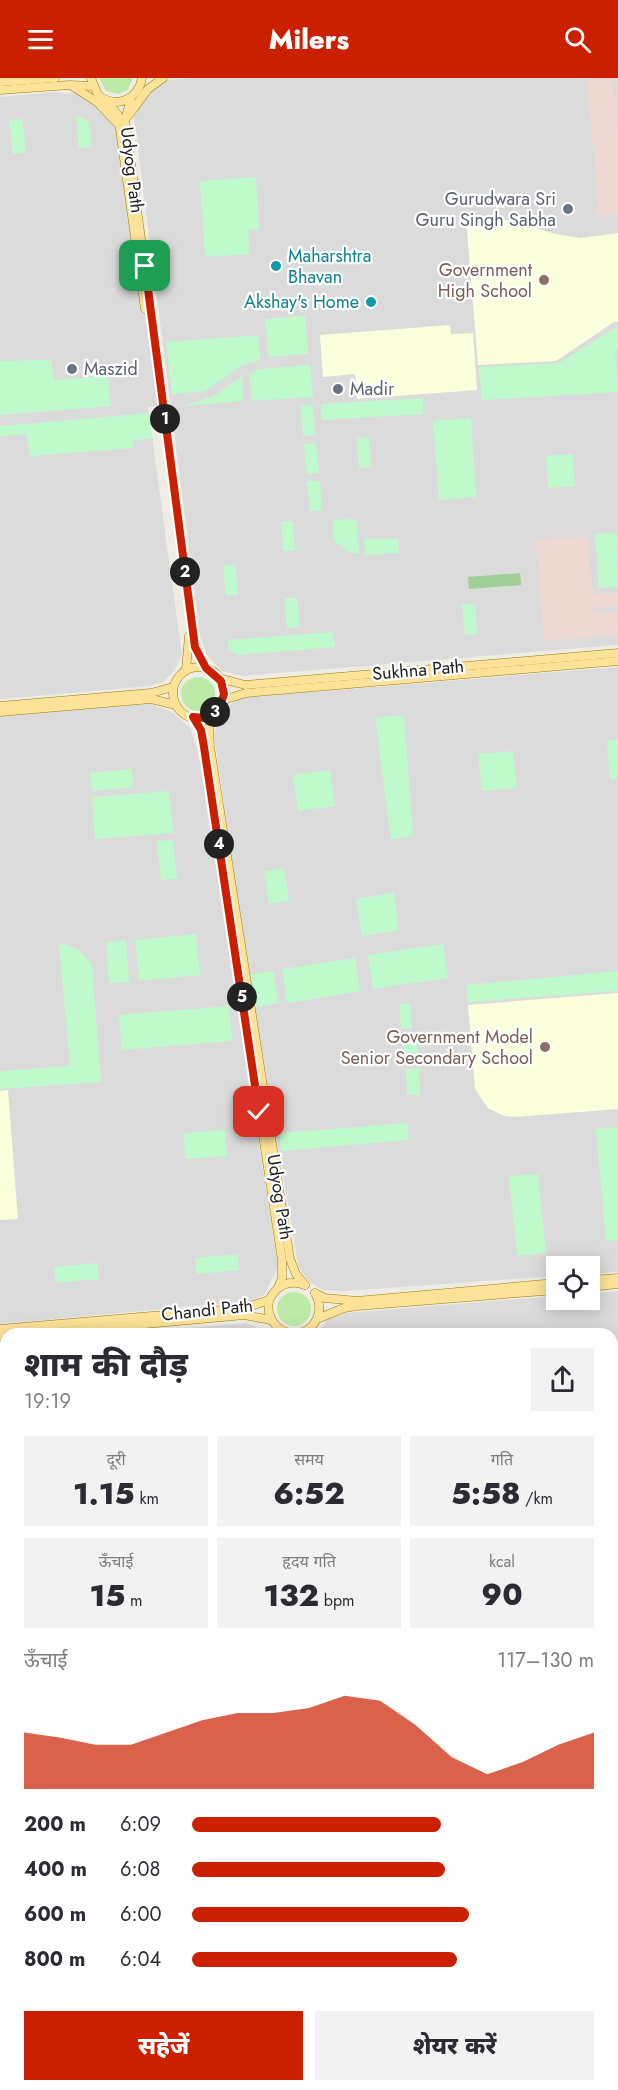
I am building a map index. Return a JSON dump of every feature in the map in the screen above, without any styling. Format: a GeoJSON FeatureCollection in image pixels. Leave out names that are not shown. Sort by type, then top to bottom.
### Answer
{"type":"FeatureCollection","features":[{"type":"Feature","properties":{"kind":"main road"},"geometry":{"type":"LineString","coordinates":[[0,82],[55,78]]}},
{"type":"Feature","properties":{"kind":"main road"},"geometry":{"type":"LineString","coordinates":[[142,79],[154,78]]}},
{"type":"Feature","properties":{"kind":"main road"},"geometry":{"type":"LineString","coordinates":[[69,85],[97,102],[122,122],[148,89],[163,78]]}},
{"type":"Feature","properties":{"kind":"main road","name":"Udyog Path"},"geometry":{"type":"LineString","coordinates":[[142,79],[131,98],[122,122],[190,644],[186,670]]}},
{"type":"Feature","properties":{"kind":"main road"},"geometry":{"type":"LineString","coordinates":[[0,90],[92,82]]}},
{"type":"Feature","properties":{"kind":"main road","name":"Udyog Path"},"geometry":{"type":"LineString","coordinates":[[92,82],[122,122],[195,647],[206,668]]}},
{"type":"Feature","properties":{"kind":"main road"},"geometry":{"type":"LineString","coordinates":[[107,100],[119,102],[131,98]]}},
{"type":"Feature","properties":{"kind":"main road","name":"Sukhna Path"},"geometry":{"type":"LineString","coordinates":[[219,678],[245,685],[618,653]]}},
{"type":"Feature","properties":{"kind":"main road","name":"Sukhna Path"},"geometry":{"type":"LineString","coordinates":[[223,700],[246,693],[618,661]]}},
{"type":"Feature","properties":{"kind":"main road"},"geometry":{"type":"LineString","coordinates":[[0,706],[151,693],[173,687],[186,670],[206,668],[219,678],[223,685],[223,700],[212,714],[193,717],[184,714],[176,705],[173,687]]}},
{"type":"Feature","properties":{"kind":"main road"},"geometry":{"type":"LineString","coordinates":[[0,712],[151,699],[176,705]]}},
{"type":"Feature","properties":{"kind":"main road","name":"Udyog Path"},"geometry":{"type":"LineString","coordinates":[[212,714],[209,728],[210,747],[290,1259],[296,1274],[305,1285]]}},
{"type":"Feature","properties":{"kind":"main road","name":"Udyog Path"},"geometry":{"type":"LineString","coordinates":[[193,717],[201,730],[204,747],[282,1260],[282,1278],[278,1288]]}},
{"type":"Feature","properties":{"kind":"main road"},"geometry":{"type":"LineString","coordinates":[[600,1279],[618,1278]]}},
{"type":"Feature","properties":{"kind":"main road"},"geometry":{"type":"LineString","coordinates":[[282,1328],[271,1320],[269,1300],[278,1288],[295,1282],[305,1285],[325,1298],[357,1301],[546,1284]]}},
{"type":"Feature","properties":{"kind":"main road"},"geometry":{"type":"LineString","coordinates":[[600,1286],[618,1284]]}},
{"type":"Feature","properties":{"kind":"main road"},"geometry":{"type":"LineString","coordinates":[[317,1319],[357,1306],[546,1291]]}},
{"type":"Feature","properties":{"kind":"main road"},"geometry":{"type":"LineString","coordinates":[[310,1328],[317,1319],[320,1309],[315,1293]]}},
{"type":"Feature","properties":{"kind":"main road","name":"Chandi Path"},"geometry":{"type":"LineString","coordinates":[[12,1328],[245,1308],[269,1300]]}},
{"type":"Feature","properties":{"kind":"main road","name":"Chandi Path"},"geometry":{"type":"LineString","coordinates":[[101,1328],[244,1315],[271,1320]]}},
{"type":"Feature","properties":{"kind":"shaded area"},"geometry":{"type":"Polygon","coordinates":[[[195,78],[618,78],[618,645],[243,676],[222,671],[207,655],[200,636],[134,117],[139,99],[166,80],[195,78]]]}},
{"type":"Feature","properties":{"kind":"shaded area"},"geometry":{"type":"Polygon","coordinates":[[[587,78],[613,78],[618,135],[618,215],[599,217],[587,78]]]}},
{"type":"Feature","properties":{"kind":"shaded area"},"geometry":{"type":"Polygon","coordinates":[[[56,92],[64,94],[90,92],[118,115],[158,406],[148,407],[182,655],[174,671],[163,682],[150,686],[0,699],[0,97],[56,92]]]}},
{"type":"Feature","properties":{"kind":"shaded area","name":"Government High School"},"geometry":{"type":"Polygon","coordinates":[[[466,219],[507,220],[556,234],[580,238],[618,233],[618,322],[614,322],[556,361],[478,365],[466,219]]]}},
{"type":"Feature","properties":{"kind":"shaded area"},"geometry":{"type":"Polygon","coordinates":[[[450,325],[451,334],[473,333],[477,390],[357,399],[355,374],[323,377],[320,335],[450,325]]]}},
{"type":"Feature","properties":{"kind":"shaded area"},"geometry":{"type":"Polygon","coordinates":[[[588,537],[592,594],[618,593],[618,606],[593,608],[593,613],[617,613],[618,635],[544,641],[536,540],[588,537]]]}},
{"type":"Feature","properties":{"kind":"shaded area"},"geometry":{"type":"Polygon","coordinates":[[[618,667],[618,1272],[600,1273],[600,1256],[546,1256],[546,1277],[345,1291],[323,1290],[309,1282],[298,1265],[244,941],[214,734],[220,718],[232,703],[241,698],[618,667]]]}},
{"type":"Feature","properties":{"kind":"shaded area"},"geometry":{"type":"Polygon","coordinates":[[[149,704],[170,711],[190,727],[199,755],[278,1267],[264,1295],[252,1301],[0,1324],[0,716],[149,704]]]}},
{"type":"Feature","properties":{"kind":"shaded area","name":"Government Model Senior Secondary School"},"geometry":{"type":"Polygon","coordinates":[[[618,993],[618,1109],[515,1117],[504,1116],[488,1108],[475,1089],[468,1005],[618,993]]]}},
{"type":"Feature","properties":{"kind":"shaded area"},"geometry":{"type":"Polygon","coordinates":[[[8,1090],[18,1219],[0,1220],[0,1091],[8,1090]]]}},
{"type":"Feature","properties":{"kind":"shaded area"},"geometry":{"type":"Polygon","coordinates":[[[618,1291],[618,1328],[321,1328],[327,1320],[346,1313],[546,1297],[546,1310],[600,1310],[600,1293],[618,1291]]]}},
{"type":"Feature","properties":{"kind":"shaded area"},"geometry":{"type":"Polygon","coordinates":[[[247,1323],[256,1328],[186,1328],[247,1323]]]}},
{"type":"Feature","properties":{"kind":"green space"},"geometry":{"type":"Polygon","coordinates":[[[99,78],[133,78],[128,90],[118,94],[106,91],[99,78]]]}},
{"type":"Feature","properties":{"kind":"green space"},"geometry":{"type":"Polygon","coordinates":[[[76,115],[89,122],[92,147],[79,148],[76,115]]]}},
{"type":"Feature","properties":{"kind":"green space"},"geometry":{"type":"Polygon","coordinates":[[[22,119],[26,153],[13,154],[9,120],[22,119]]]}},
{"type":"Feature","properties":{"kind":"green space"},"geometry":{"type":"Polygon","coordinates":[[[256,177],[259,229],[248,230],[250,254],[205,257],[200,181],[256,177]]]}},
{"type":"Feature","properties":{"kind":"green space"},"geometry":{"type":"Polygon","coordinates":[[[305,316],[308,354],[268,357],[265,319],[305,316]]]}},
{"type":"Feature","properties":{"kind":"green space"},"geometry":{"type":"Polygon","coordinates":[[[618,326],[618,349],[615,350],[618,392],[482,400],[479,367],[559,363],[618,326]]]}},
{"type":"Feature","properties":{"kind":"green space"},"geometry":{"type":"Polygon","coordinates":[[[258,335],[260,360],[243,365],[205,391],[172,394],[166,342],[258,335]]]}},
{"type":"Feature","properties":{"kind":"green space"},"geometry":{"type":"Polygon","coordinates":[[[51,360],[54,380],[108,376],[111,406],[0,415],[0,361],[51,360]]]}},
{"type":"Feature","properties":{"kind":"green space"},"geometry":{"type":"Polygon","coordinates":[[[310,365],[313,397],[252,401],[249,373],[260,369],[310,365]]]}},
{"type":"Feature","properties":{"kind":"green space"},"geometry":{"type":"Polygon","coordinates":[[[242,376],[243,401],[183,406],[214,396],[242,376]]]}},
{"type":"Feature","properties":{"kind":"green space"},"geometry":{"type":"Polygon","coordinates":[[[423,398],[423,414],[322,420],[321,404],[423,398]]]}},
{"type":"Feature","properties":{"kind":"green space"},"geometry":{"type":"Polygon","coordinates":[[[313,405],[315,435],[303,436],[301,406],[313,405]]]}},
{"type":"Feature","properties":{"kind":"green space"},"geometry":{"type":"Polygon","coordinates":[[[150,413],[152,439],[133,440],[134,448],[31,456],[26,434],[0,436],[0,426],[150,413]]]}},
{"type":"Feature","properties":{"kind":"green space"},"geometry":{"type":"Polygon","coordinates":[[[471,418],[476,497],[439,500],[433,421],[471,418]]]}},
{"type":"Feature","properties":{"kind":"green space"},"geometry":{"type":"Polygon","coordinates":[[[369,437],[371,467],[359,468],[357,438],[369,437]]]}},
{"type":"Feature","properties":{"kind":"green space"},"geometry":{"type":"Polygon","coordinates":[[[316,443],[319,473],[307,474],[304,444],[316,443]]]}},
{"type":"Feature","properties":{"kind":"green space"},"geometry":{"type":"Polygon","coordinates":[[[573,454],[575,486],[548,488],[546,456],[573,454]]]}},
{"type":"Feature","properties":{"kind":"green space"},"geometry":{"type":"Polygon","coordinates":[[[307,481],[320,481],[322,510],[310,511],[307,481]]]}},
{"type":"Feature","properties":{"kind":"green space"},"geometry":{"type":"Polygon","coordinates":[[[356,519],[359,553],[352,554],[334,541],[333,520],[356,519]]]}},
{"type":"Feature","properties":{"kind":"green space"},"geometry":{"type":"Polygon","coordinates":[[[293,521],[295,550],[283,551],[281,522],[293,521]]]}},
{"type":"Feature","properties":{"kind":"green space"},"geometry":{"type":"Polygon","coordinates":[[[617,533],[618,586],[599,588],[595,534],[617,533]]]}},
{"type":"Feature","properties":{"kind":"green space"},"geometry":{"type":"Polygon","coordinates":[[[364,539],[398,539],[399,553],[365,555],[364,539]]]}},
{"type":"Feature","properties":{"kind":"green space"},"geometry":{"type":"Polygon","coordinates":[[[235,565],[238,595],[226,595],[223,566],[235,565]]]}},
{"type":"Feature","properties":{"kind":"green space"},"geometry":{"type":"Polygon","coordinates":[[[520,573],[521,585],[469,589],[468,577],[520,573]]]}},
{"type":"Feature","properties":{"kind":"green space"},"geometry":{"type":"Polygon","coordinates":[[[285,598],[297,598],[300,627],[287,628],[285,598]]]}},
{"type":"Feature","properties":{"kind":"green space"},"geometry":{"type":"Polygon","coordinates":[[[475,604],[477,634],[465,635],[462,605],[475,604]]]}},
{"type":"Feature","properties":{"kind":"green space"},"geometry":{"type":"Polygon","coordinates":[[[333,632],[335,647],[238,655],[229,649],[228,640],[333,632]]]}},
{"type":"Feature","properties":{"kind":"green space"},"geometry":{"type":"Polygon","coordinates":[[[198,677],[210,682],[215,694],[210,706],[198,711],[186,706],[181,694],[186,682],[198,677]]]}},
{"type":"Feature","properties":{"kind":"green space"},"geometry":{"type":"Polygon","coordinates":[[[404,716],[413,836],[391,840],[375,717],[404,716]]]}},
{"type":"Feature","properties":{"kind":"green space"},"geometry":{"type":"Polygon","coordinates":[[[618,740],[618,779],[610,779],[607,741],[618,740]]]}},
{"type":"Feature","properties":{"kind":"green space"},"geometry":{"type":"Polygon","coordinates":[[[513,751],[517,788],[482,791],[478,754],[513,751]]]}},
{"type":"Feature","properties":{"kind":"green space"},"geometry":{"type":"Polygon","coordinates":[[[132,769],[133,787],[92,791],[90,773],[132,769]]]}},
{"type":"Feature","properties":{"kind":"green space"},"geometry":{"type":"Polygon","coordinates":[[[330,770],[335,806],[298,811],[293,775],[330,770]]]}},
{"type":"Feature","properties":{"kind":"green space"},"geometry":{"type":"Polygon","coordinates":[[[169,791],[173,833],[95,839],[92,797],[169,791]]]}},
{"type":"Feature","properties":{"kind":"green space"},"geometry":{"type":"Polygon","coordinates":[[[173,840],[177,879],[161,880],[157,841],[173,840]]]}},
{"type":"Feature","properties":{"kind":"green space"},"geometry":{"type":"Polygon","coordinates":[[[284,868],[289,901],[269,904],[264,871],[284,868]]]}},
{"type":"Feature","properties":{"kind":"green space"},"geometry":{"type":"Polygon","coordinates":[[[394,893],[399,930],[362,936],[356,899],[394,893]]]}},
{"type":"Feature","properties":{"kind":"green space"},"geometry":{"type":"Polygon","coordinates":[[[196,934],[200,975],[139,981],[135,940],[196,934]]]}},
{"type":"Feature","properties":{"kind":"green space"},"geometry":{"type":"Polygon","coordinates":[[[126,940],[129,982],[109,983],[106,942],[126,940]]]}},
{"type":"Feature","properties":{"kind":"green space"},"geometry":{"type":"Polygon","coordinates":[[[59,943],[78,950],[92,965],[101,1082],[0,1089],[0,1071],[70,1066],[59,943]]]}},
{"type":"Feature","properties":{"kind":"green space"},"geometry":{"type":"Polygon","coordinates":[[[443,944],[448,978],[373,989],[368,955],[443,944]]]}},
{"type":"Feature","properties":{"kind":"green space"},"geometry":{"type":"Polygon","coordinates":[[[355,958],[360,991],[287,1003],[282,969],[355,958]]]}},
{"type":"Feature","properties":{"kind":"green space"},"geometry":{"type":"Polygon","coordinates":[[[273,971],[279,1003],[255,1007],[249,975],[273,971]]]}},
{"type":"Feature","properties":{"kind":"green space"},"geometry":{"type":"Polygon","coordinates":[[[618,971],[618,991],[468,1002],[466,985],[618,971]]]}},
{"type":"Feature","properties":{"kind":"green space"},"geometry":{"type":"Polygon","coordinates":[[[410,1003],[412,1028],[401,1029],[399,1004],[410,1003]]]}},
{"type":"Feature","properties":{"kind":"green space"},"geometry":{"type":"Polygon","coordinates":[[[229,1006],[232,1041],[122,1050],[119,1015],[229,1006]]]}},
{"type":"Feature","properties":{"kind":"green space"},"geometry":{"type":"Polygon","coordinates":[[[416,1036],[418,1063],[405,1063],[403,1037],[416,1036]]]}},
{"type":"Feature","properties":{"kind":"green space"},"geometry":{"type":"Polygon","coordinates":[[[419,1068],[420,1095],[407,1095],[406,1069],[419,1068]]]}},
{"type":"Feature","properties":{"kind":"green space"},"geometry":{"type":"Polygon","coordinates":[[[407,1123],[409,1140],[281,1151],[279,1133],[407,1123]]]}},
{"type":"Feature","properties":{"kind":"green space"},"geometry":{"type":"Polygon","coordinates":[[[618,1127],[618,1240],[606,1241],[596,1129],[618,1127]]]}},
{"type":"Feature","properties":{"kind":"green space"},"geometry":{"type":"Polygon","coordinates":[[[225,1130],[227,1156],[185,1159],[184,1133],[225,1130]]]}},
{"type":"Feature","properties":{"kind":"green space"},"geometry":{"type":"Polygon","coordinates":[[[538,1174],[546,1253],[517,1256],[509,1176],[538,1174]]]}},
{"type":"Feature","properties":{"kind":"green space"},"geometry":{"type":"Polygon","coordinates":[[[238,1254],[239,1270],[197,1274],[195,1258],[238,1254]]]}},
{"type":"Feature","properties":{"kind":"green space"},"geometry":{"type":"Polygon","coordinates":[[[97,1263],[99,1279],[56,1283],[54,1267],[97,1263]]]}},
{"type":"Feature","properties":{"kind":"green space"},"geometry":{"type":"Polygon","coordinates":[[[294,1292],[306,1297],[311,1309],[306,1321],[294,1326],[282,1321],[277,1309],[282,1297],[294,1292]]]}},
{"type":"Feature","properties":{"kind":"place","name":"Gurudwara Sri Guru Singh Sabha"},"geometry":{"type":"Point","coordinates":[568,209]}},
{"type":"Feature","properties":{"kind":"place","name":"Maharshtra Bhavan"},"geometry":{"type":"Point","coordinates":[276,266]}},
{"type":"Feature","properties":{"kind":"place","name":"Government High School"},"geometry":{"type":"Point","coordinates":[544,280]}},
{"type":"Feature","properties":{"kind":"place","name":"Akshay's Home"},"geometry":{"type":"Point","coordinates":[371,302]}},
{"type":"Feature","properties":{"kind":"place","name":"Maszid"},"geometry":{"type":"Point","coordinates":[72,369]}},
{"type":"Feature","properties":{"kind":"place","name":"Madir"},"geometry":{"type":"Point","coordinates":[338,389]}},
{"type":"Feature","properties":{"kind":"place","name":"Government Model Senior Secondary School"},"geometry":{"type":"Point","coordinates":[545,1047]}},
{"type":"Feature","properties":{"kind":"route"},"geometry":{"type":"LineString","coordinates":[[145,266],[195,647],[206,668],[217,675],[223,685],[223,700],[217,710],[209,717],[193,717],[201,730],[204,747],[259,1112]]}}]}
